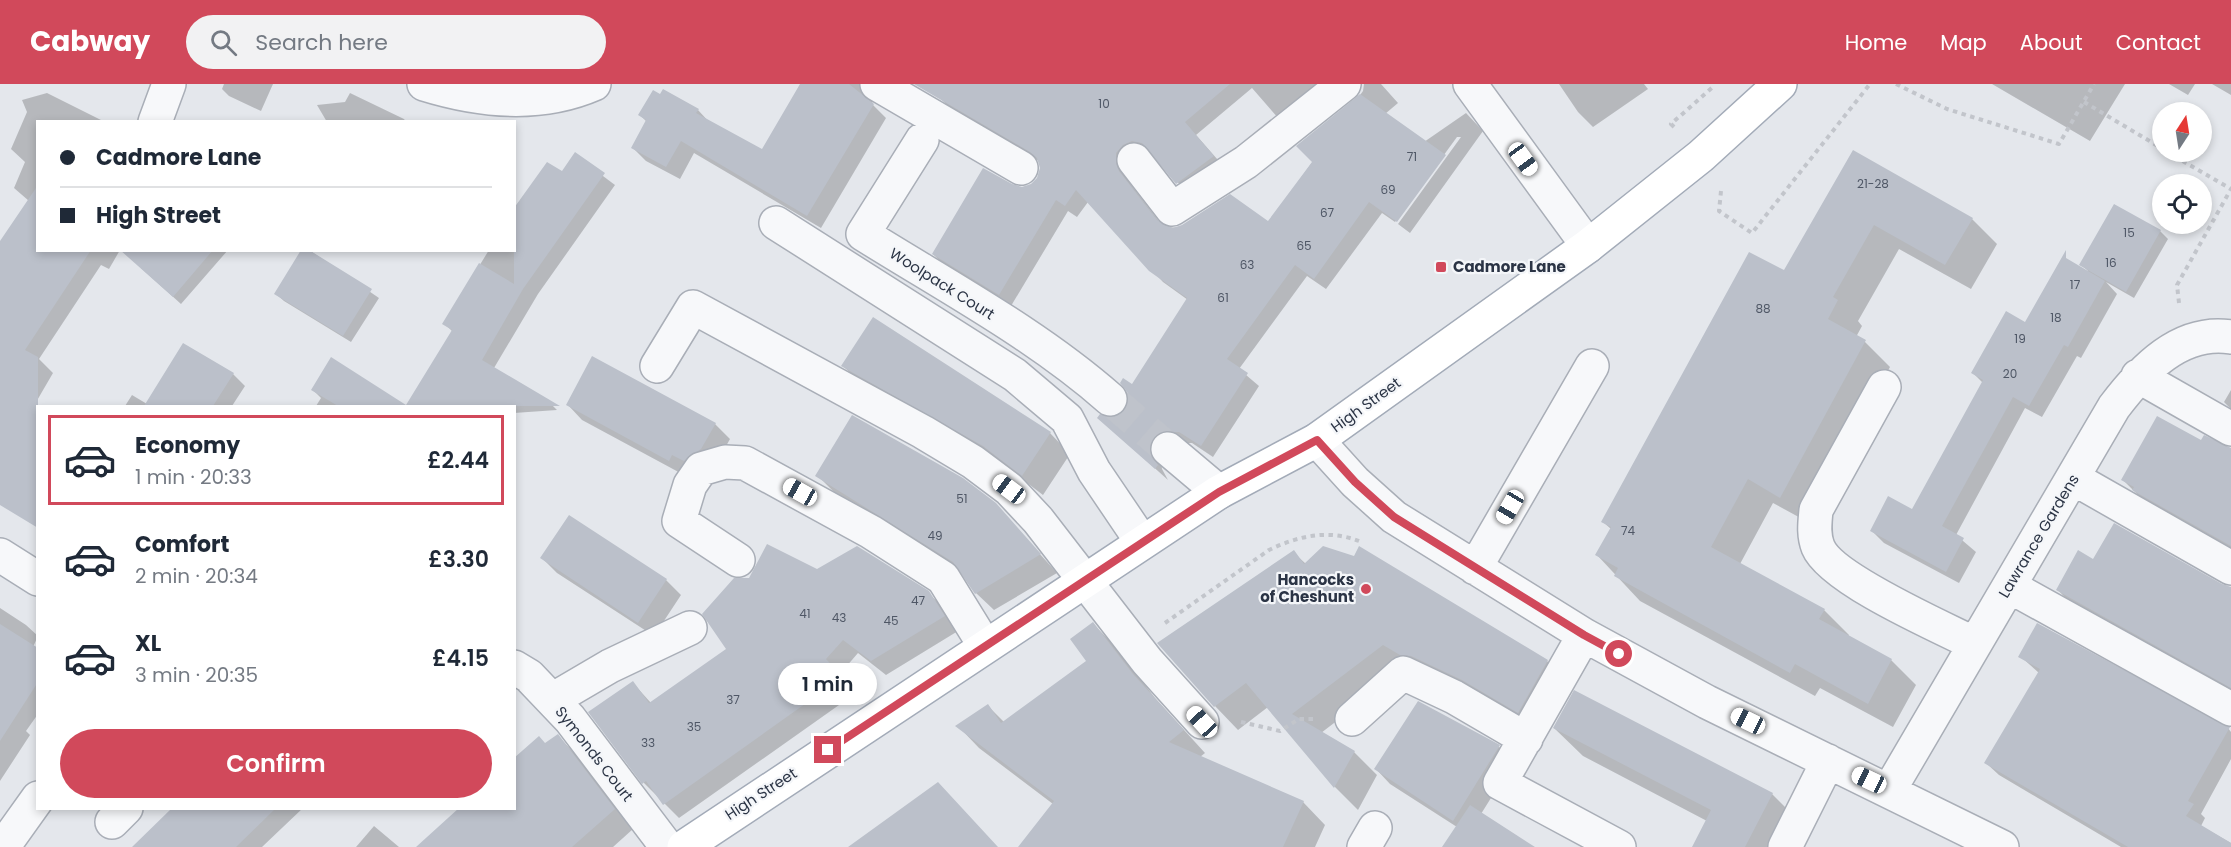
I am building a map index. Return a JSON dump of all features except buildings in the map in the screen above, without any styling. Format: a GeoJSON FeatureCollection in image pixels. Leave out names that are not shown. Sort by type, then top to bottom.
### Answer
{"type":"FeatureCollection","features":[{"type":"Feature","properties":{"kind":"main road","name":"High Street"},"geometry":{"type":"LineString","coordinates":[[684,847],[716,837],[985,646],[1219,492],[1317,440],[1588,246],[1701,156],[1780,84]]}},
{"type":"Feature","properties":{"kind":"street"},"geometry":{"type":"LineString","coordinates":[[156,120],[169,84]]}},
{"type":"Feature","properties":{"kind":"street"},"geometry":{"type":"LineString","coordinates":[[424,84],[460,109],[558,96],[594,84]]}},
{"type":"Feature","properties":{"kind":"street"},"geometry":{"type":"LineString","coordinates":[[878,84],[920,95],[1021,168]]}},
{"type":"Feature","properties":{"kind":"street"},"geometry":{"type":"LineString","coordinates":[[1134,160],[1172,209],[1246,162],[1344,84]]}},
{"type":"Feature","properties":{"kind":"street"},"geometry":{"type":"LineString","coordinates":[[1470,84],[1588,246]]}},
{"type":"Feature","properties":{"kind":"street","name":"Woolpack Court"},"geometry":{"type":"LineString","coordinates":[[922,140],[863,234],[1041,345],[1079,372],[1110,399]]}},
{"type":"Feature","properties":{"kind":"street"},"geometry":{"type":"LineString","coordinates":[[776,223],[1015,375],[1046,399],[1067,419],[1094,471],[1142,542]]}},
{"type":"Feature","properties":{"kind":"street"},"geometry":{"type":"LineString","coordinates":[[657,366],[693,307],[850,391],[973,462],[1009,489],[1024,505],[1134,645],[1202,722]]}},
{"type":"Feature","properties":{"kind":"street","name":"Lawrance Gardens"},"geometry":{"type":"LineString","coordinates":[[1890,789],[2114,407],[2138,376],[2172,348],[2213,334],[2231,337]]}},
{"type":"Feature","properties":{"kind":"street"},"geometry":{"type":"LineString","coordinates":[[1475,568],[1592,366]]}},
{"type":"Feature","properties":{"kind":"street"},"geometry":{"type":"LineString","coordinates":[[2138,376],[2231,429]]}},
{"type":"Feature","properties":{"kind":"street"},"geometry":{"type":"LineString","coordinates":[[1884,387],[1816,510],[1814,530],[1818,548],[1839,572],[1975,644]]}},
{"type":"Feature","properties":{"kind":"street"},"geometry":{"type":"LineString","coordinates":[[1317,440],[1355,482],[1394,517],[1584,635],[1707,702],[1890,789],[2002,847]]}},
{"type":"Feature","properties":{"kind":"street"},"geometry":{"type":"LineString","coordinates":[[1168,449],[1219,492]]}},
{"type":"Feature","properties":{"kind":"street"},"geometry":{"type":"LineString","coordinates":[[738,560],[679,521],[690,486],[701,469],[725,462],[745,463],[764,472],[871,532],[943,578],[985,646]]}},
{"type":"Feature","properties":{"kind":"street"},"geometry":{"type":"LineString","coordinates":[[2073,478],[2231,568]]}},
{"type":"Feature","properties":{"kind":"street"},"geometry":{"type":"LineString","coordinates":[[0,555],[36,578]]}},
{"type":"Feature","properties":{"kind":"street"},"geometry":{"type":"LineString","coordinates":[[2009,586],[2231,709]]}},
{"type":"Feature","properties":{"kind":"street"},"geometry":{"type":"LineString","coordinates":[[552,700],[610,666],[690,628]]}},
{"type":"Feature","properties":{"kind":"street"},"geometry":{"type":"LineString","coordinates":[[1584,635],[1500,783],[1619,847]]}},
{"type":"Feature","properties":{"kind":"street","name":"Symonds Court"},"geometry":{"type":"LineString","coordinates":[[516,668],[529,676],[570,719],[667,847]]}},
{"type":"Feature","properties":{"kind":"street"},"geometry":{"type":"LineString","coordinates":[[1353,719],[1403,673],[1454,698],[1526,739]]}},
{"type":"Feature","properties":{"kind":"street"},"geometry":{"type":"LineString","coordinates":[[1785,847],[1828,760]]}},
{"type":"Feature","properties":{"kind":"street"},"geometry":{"type":"LineString","coordinates":[[7,842],[36,801]]}},
{"type":"Feature","properties":{"kind":"path"},"geometry":{"type":"LineString","coordinates":[[1701,156],[1722,179],[1719,211],[1752,233],[1870,84]]}},
{"type":"Feature","properties":{"kind":"path"},"geometry":{"type":"LineString","coordinates":[[1896,84],[1947,109],[2059,144],[2094,84]]}},
{"type":"Feature","properties":{"kind":"path"},"geometry":{"type":"LineString","coordinates":[[2084,102],[2152,142]]}},
{"type":"Feature","properties":{"kind":"path"},"geometry":{"type":"LineString","coordinates":[[2183,345],[2177,285],[2231,189],[2184,162]]}},
{"type":"Feature","properties":{"kind":"path"},"geometry":{"type":"LineString","coordinates":[[1134,645],[1269,550],[1286,542],[1319,534],[1340,534],[1368,546]]}},
{"type":"Feature","properties":{"kind":"path"},"geometry":{"type":"LineString","coordinates":[[1202,722],[1221,718],[1280,730],[1299,719],[1353,719]]}},
{"type":"Feature","properties":{"kind":"tunnel"},"geometry":{"type":"LineString","coordinates":[[1110,399],[1168,449]]}},
{"type":"Feature","properties":{"kind":"place","name":"Cadmore Lane"},"geometry":{"type":"Point","coordinates":[1441,267]}},
{"type":"Feature","properties":{"kind":"place","name":"Hancocks of Cheshunt"},"geometry":{"type":"Point","coordinates":[1366,589]}},
{"type":"Feature","properties":{"kind":"route"},"geometry":{"type":"LineString","coordinates":[[828,750],[1219,492],[1317,440],[1355,482],[1394,517],[1449,553],[1619,654]]}}]}
